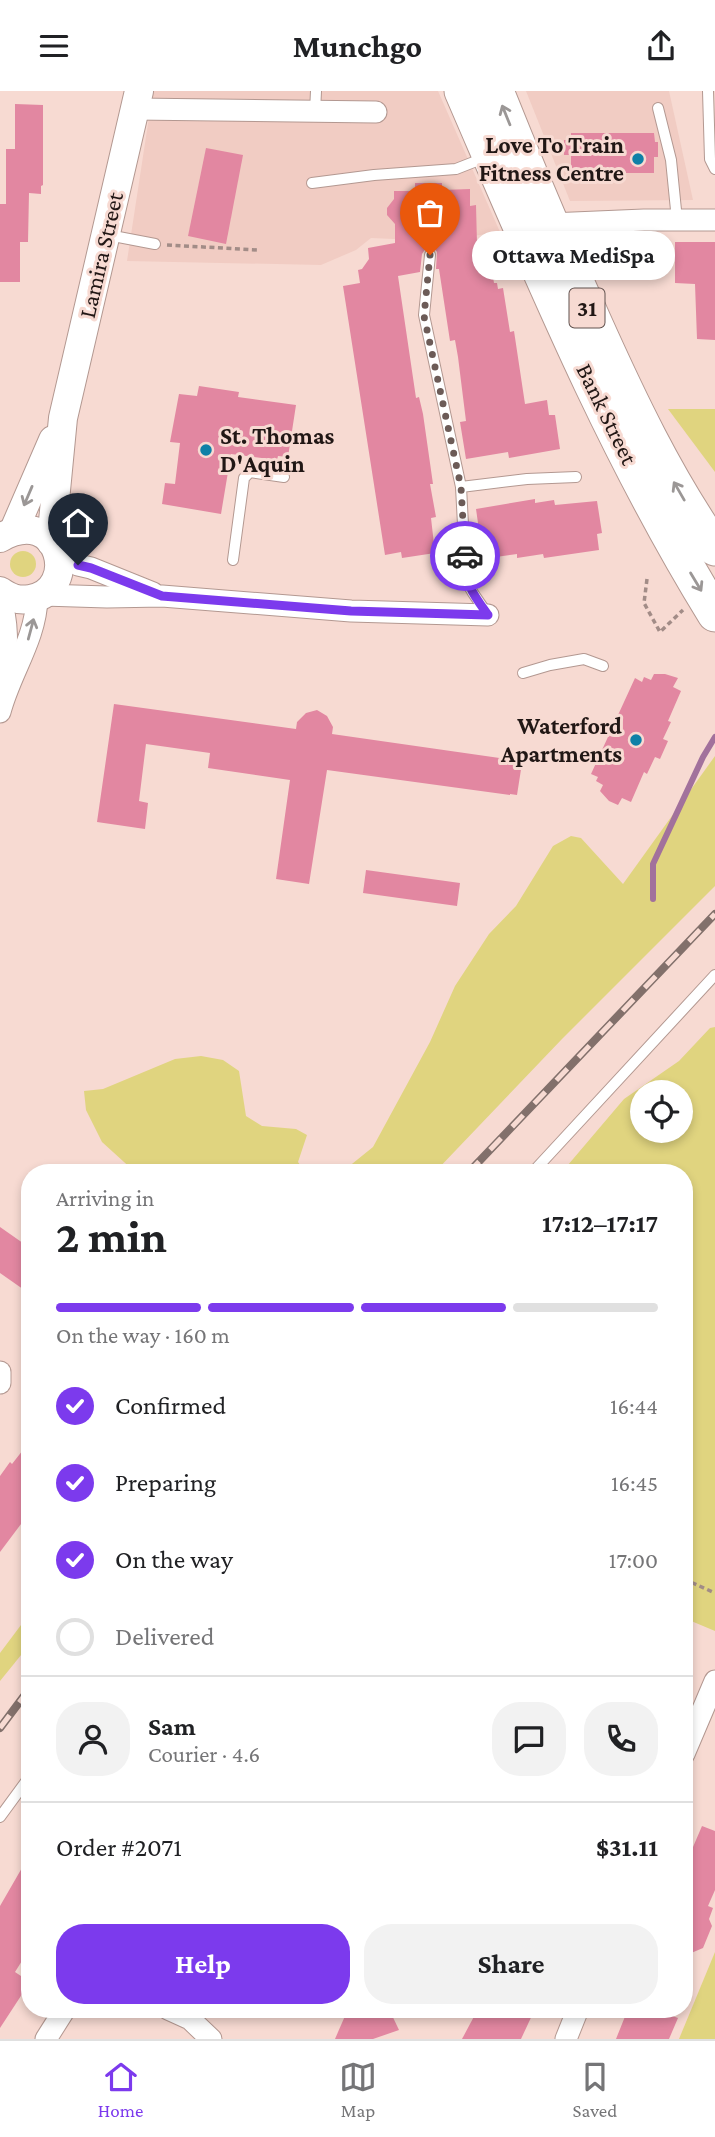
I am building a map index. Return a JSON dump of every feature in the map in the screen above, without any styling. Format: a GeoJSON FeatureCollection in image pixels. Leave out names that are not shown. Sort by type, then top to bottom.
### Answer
{"type":"FeatureCollection","features":[{"type":"Feature","properties":{"kind":"main road","name":"Bank Street"},"geometry":{"type":"LineString","coordinates":[[462,91],[610,422],[677,551],[700,611]]}},
{"type":"Feature","properties":{"kind":"main road","name":"Bank Street"},"geometry":{"type":"LineString","coordinates":[[496,91],[550,224],[609,356],[658,455],[715,548]]}},
{"type":"Feature","properties":{"kind":"street"},"geometry":{"type":"LineString","coordinates":[[137,100],[316,101],[376,112]]}},
{"type":"Feature","properties":{"kind":"street","name":"Lamira Street"},"geometry":{"type":"LineString","coordinates":[[40,597],[52,586],[58,575],[60,563],[54,546],[62,418],[137,100]]}},
{"type":"Feature","properties":{"kind":"street"},"geometry":{"type":"LineString","coordinates":[[550,224],[715,220]]}},
{"type":"Feature","properties":{"kind":"street","name":"Lamira Street"},"geometry":{"type":"LineString","coordinates":[[7,534],[62,418]]}},
{"type":"Feature","properties":{"kind":"street"},"geometry":{"type":"LineString","coordinates":[[7,534],[24,528],[34,530],[44,534],[54,546],[78,565],[162,596]]}},
{"type":"Feature","properties":{"kind":"street"},"geometry":{"type":"LineString","coordinates":[[0,591],[23,601],[40,597],[162,596],[351,611],[488,615]]}},
{"type":"Feature","properties":{"kind":"street"},"geometry":{"type":"LineString","coordinates":[[1,707],[27,643],[40,597]]}},
{"type":"Feature","properties":{"kind":"street"},"geometry":{"type":"LineString","coordinates":[[0,598],[5,613],[7,637],[1,707]]}},
{"type":"Feature","properties":{"kind":"street"},"geometry":{"type":"LineString","coordinates":[[0,1372],[0,1383]]}},
{"type":"Feature","properties":{"kind":"street"},"geometry":{"type":"LineString","coordinates":[[693,1733],[715,1681]]}},
{"type":"Feature","properties":{"kind":"street"},"geometry":{"type":"LineString","coordinates":[[46,2039],[59,2018]]}},
{"type":"Feature","properties":{"kind":"street"},"geometry":{"type":"LineString","coordinates":[[188,2018],[211,2039]]}},
{"type":"Feature","properties":{"kind":"street"},"geometry":{"type":"LineString","coordinates":[[566,2039],[574,2018]]}},
{"type":"Feature","properties":{"kind":"lane"},"geometry":{"type":"LineString","coordinates":[[708,91],[710,159],[715,169]]}},
{"type":"Feature","properties":{"kind":"lane"},"geometry":{"type":"LineString","coordinates":[[658,108],[671,160],[677,220]]}},
{"type":"Feature","properties":{"kind":"lane"},"geometry":{"type":"LineString","coordinates":[[312,183],[456,169],[490,156]]}},
{"type":"Feature","properties":{"kind":"lane"},"geometry":{"type":"LineString","coordinates":[[106,234],[155,244]]}},
{"type":"Feature","properties":{"kind":"lane"},"geometry":{"type":"LineString","coordinates":[[430,255],[424,316],[461,487],[467,581],[488,615]]}},
{"type":"Feature","properties":{"kind":"lane"},"geometry":{"type":"LineString","coordinates":[[233,560],[244,478],[250,472],[284,477]]}},
{"type":"Feature","properties":{"kind":"lane"},"geometry":{"type":"LineString","coordinates":[[461,487],[527,479],[576,477]]}},
{"type":"Feature","properties":{"kind":"lane"},"geometry":{"type":"LineString","coordinates":[[523,673],[570,660],[584,659],[603,666]]}},
{"type":"Feature","properties":{"kind":"lane"},"geometry":{"type":"LineString","coordinates":[[540,1164],[715,975]]}},
{"type":"Feature","properties":{"kind":"lane"},"geometry":{"type":"LineString","coordinates":[[0,1817],[21,1788]]}},
{"type":"Feature","properties":{"kind":"path"},"geometry":{"type":"LineString","coordinates":[[155,244],[258,250]]}},
{"type":"Feature","properties":{"kind":"path"},"geometry":{"type":"LineString","coordinates":[[646,579],[644,603],[660,632],[700,611]]}},
{"type":"Feature","properties":{"kind":"path"},"geometry":{"type":"LineString","coordinates":[[693,1583],[715,1593]]}},
{"type":"Feature","properties":{"kind":"shaded area"},"geometry":{"type":"Polygon","coordinates":[[[153,91],[438,91],[500,232],[439,241],[371,238],[356,250],[321,265],[127,261],[153,91]]]}},
{"type":"Feature","properties":{"kind":"shaded area"},"geometry":{"type":"Polygon","coordinates":[[[526,91],[669,91],[693,200],[570,201],[526,91]]]}},
{"type":"Feature","properties":{"kind":"shaded area"},"geometry":{"type":"Polygon","coordinates":[[[668,409],[715,409],[715,472],[668,409]]]}},
{"type":"Feature","properties":{"kind":"shaded area"},"geometry":{"type":"Polygon","coordinates":[[[23,551],[32,555],[36,564],[32,573],[23,577],[14,573],[10,564],[14,555],[23,551]]]}},
{"type":"Feature","properties":{"kind":"shaded area"},"geometry":{"type":"Polygon","coordinates":[[[715,756],[715,886],[562,1039],[443,1164],[352,1164],[373,1147],[430,1042],[455,986],[489,934],[516,906],[553,846],[571,836],[581,838],[623,884],[715,756]]]}},
{"type":"Feature","properties":{"kind":"shaded area"},"geometry":{"type":"Polygon","coordinates":[[[715,1027],[715,1631],[693,1622],[693,1164],[569,1164],[630,1095],[630,1143],[693,1143],[693,1080],[652,1080],[679,1061],[710,1028],[715,1027]]]}},
{"type":"Feature","properties":{"kind":"shaded area"},"geometry":{"type":"Polygon","coordinates":[[[201,1056],[223,1060],[239,1071],[246,1116],[262,1126],[296,1129],[307,1135],[299,1164],[126,1164],[102,1142],[86,1110],[84,1091],[103,1089],[175,1059],[201,1056]]]}},
{"type":"Feature","properties":{"kind":"shaded area"},"geometry":{"type":"Polygon","coordinates":[[[21,1625],[21,1655],[0,1681],[0,1653],[21,1625]]]}},
{"type":"Feature","properties":{"kind":"shaded area"},"geometry":{"type":"Polygon","coordinates":[[[715,1952],[715,2039],[679,2039],[688,2018],[693,2018],[693,2005],[715,1952]]]}},
{"type":"Feature","properties":{"kind":"building"},"geometry":{"type":"Polygon","coordinates":[[[15,104],[43,105],[43,185],[41,194],[29,193],[28,242],[20,242],[20,282],[0,282],[0,204],[6,204],[6,149],[15,149],[15,104]]]}},
{"type":"Feature","properties":{"kind":"building"},"geometry":{"type":"Polygon","coordinates":[[[571,133],[654,133],[655,142],[658,142],[658,157],[654,157],[654,173],[571,173],[571,155],[564,155],[564,140],[571,140],[571,133]]]}},
{"type":"Feature","properties":{"kind":"building"},"geometry":{"type":"Polygon","coordinates":[[[206,148],[243,155],[226,244],[188,236],[206,148]]]}},
{"type":"Feature","properties":{"kind":"building"},"geometry":{"type":"Polygon","coordinates":[[[415,183],[442,183],[442,190],[470,189],[470,206],[476,205],[477,244],[481,243],[485,267],[491,266],[494,283],[497,283],[498,289],[503,288],[510,332],[514,331],[525,404],[547,400],[549,415],[555,415],[560,449],[509,458],[508,452],[466,459],[460,422],[466,421],[455,340],[450,341],[439,269],[436,269],[437,252],[434,248],[426,248],[422,254],[420,272],[398,276],[416,398],[419,397],[423,414],[433,484],[430,484],[436,517],[431,518],[435,553],[402,558],[401,552],[385,555],[343,286],[360,283],[358,270],[362,269],[369,259],[368,248],[395,243],[395,224],[387,215],[387,208],[394,199],[394,191],[415,191],[415,183]]]}},
{"type":"Feature","properties":{"kind":"building"},"geometry":{"type":"Polygon","coordinates":[[[675,242],[715,242],[715,340],[697,339],[695,284],[675,283],[675,242]]]}},
{"type":"Feature","properties":{"kind":"building","name":"St. Thomas D'Aquin"},"geometry":{"type":"Polygon","coordinates":[[[199,386],[239,392],[238,397],[296,405],[288,457],[278,456],[277,460],[231,454],[221,514],[162,504],[165,483],[175,484],[180,443],[170,442],[179,394],[197,396],[199,386]]]}},
{"type":"Feature","properties":{"kind":"building"},"geometry":{"type":"Polygon","coordinates":[[[535,499],[535,503],[554,500],[555,505],[597,501],[602,533],[597,534],[599,550],[544,558],[543,554],[517,558],[517,554],[489,558],[487,543],[481,544],[476,509],[535,499]]]}},
{"type":"Feature","properties":{"kind":"building","name":"Waterford Apartments"},"geometry":{"type":"Polygon","coordinates":[[[654,674],[678,678],[673,687],[681,691],[663,739],[668,741],[660,759],[655,757],[647,774],[644,772],[631,802],[622,798],[618,805],[609,801],[600,791],[603,785],[596,781],[598,777],[591,774],[635,678],[642,682],[644,677],[651,680],[654,674]]]}},
{"type":"Feature","properties":{"kind":"building"},"geometry":{"type":"Polygon","coordinates":[[[114,704],[296,729],[297,722],[306,713],[317,710],[327,716],[333,727],[332,734],[522,763],[517,795],[327,770],[309,884],[276,879],[290,780],[208,768],[210,753],[146,744],[139,801],[148,803],[145,829],[97,822],[114,704]]]}},
{"type":"Feature","properties":{"kind":"building"},"geometry":{"type":"Polygon","coordinates":[[[366,870],[460,883],[457,906],[363,893],[366,870]]]}},
{"type":"Feature","properties":{"kind":"building"},"geometry":{"type":"Polygon","coordinates":[[[0,1227],[21,1242],[21,1288],[0,1273],[0,1227]]]}},
{"type":"Feature","properties":{"kind":"building"},"geometry":{"type":"Polygon","coordinates":[[[21,1452],[21,1524],[0,1552],[0,1476],[10,1462],[12,1464],[21,1452]]]}},
{"type":"Feature","properties":{"kind":"building"},"geometry":{"type":"Polygon","coordinates":[[[702,1826],[715,1831],[715,1890],[708,1906],[713,1908],[709,1919],[712,1926],[703,1948],[693,1952],[693,1847],[702,1826]]]}},
{"type":"Feature","properties":{"kind":"building"},"geometry":{"type":"Polygon","coordinates":[[[21,1870],[21,1962],[15,1972],[21,1976],[21,1996],[0,2028],[0,1906],[21,1870]]]}},
{"type":"Feature","properties":{"kind":"building"},"geometry":{"type":"Polygon","coordinates":[[[344,2018],[393,2018],[399,2030],[373,2039],[335,2039],[344,2018]]]}},
{"type":"Feature","properties":{"kind":"building"},"geometry":{"type":"Polygon","coordinates":[[[473,2018],[531,2018],[521,2039],[462,2039],[473,2018]]]}},
{"type":"Feature","properties":{"kind":"building"},"geometry":{"type":"Polygon","coordinates":[[[624,2018],[678,2018],[669,2039],[616,2039],[624,2018]]]}},
{"type":"Feature","properties":{"kind":"waterway"},"geometry":{"type":"LineString","coordinates":[[653,899],[653,864],[715,737]]}},
{"type":"Feature","properties":{"kind":"railway"},"geometry":{"type":"LineString","coordinates":[[477,1164],[715,914]]}},
{"type":"Feature","properties":{"kind":"railway"},"geometry":{"type":"LineString","coordinates":[[0,1728],[21,1700]]}},
{"type":"Feature","properties":{"kind":"way so far"},"geometry":{"type":"LineString","coordinates":[[430,255],[424,316],[461,487],[465,556]]}},
{"type":"Feature","properties":{"kind":"place","name":"Love To Train Fitness Centre"},"geometry":{"type":"Point","coordinates":[638,159]}},
{"type":"Feature","properties":{"kind":"place","name":"Ottawa MediSpa"},"geometry":{"type":"Point","coordinates":[430,255]}},
{"type":"Feature","properties":{"kind":"place","name":"St. Thomas D'Aquin"},"geometry":{"type":"Point","coordinates":[206,450]}},
{"type":"Feature","properties":{"kind":"place","name":"Waterford Apartments"},"geometry":{"type":"Point","coordinates":[636,740]}},
{"type":"Feature","properties":{"kind":"route"},"geometry":{"type":"LineString","coordinates":[[78,565],[162,596],[351,611],[488,615],[467,581],[465,556]]}}]}
